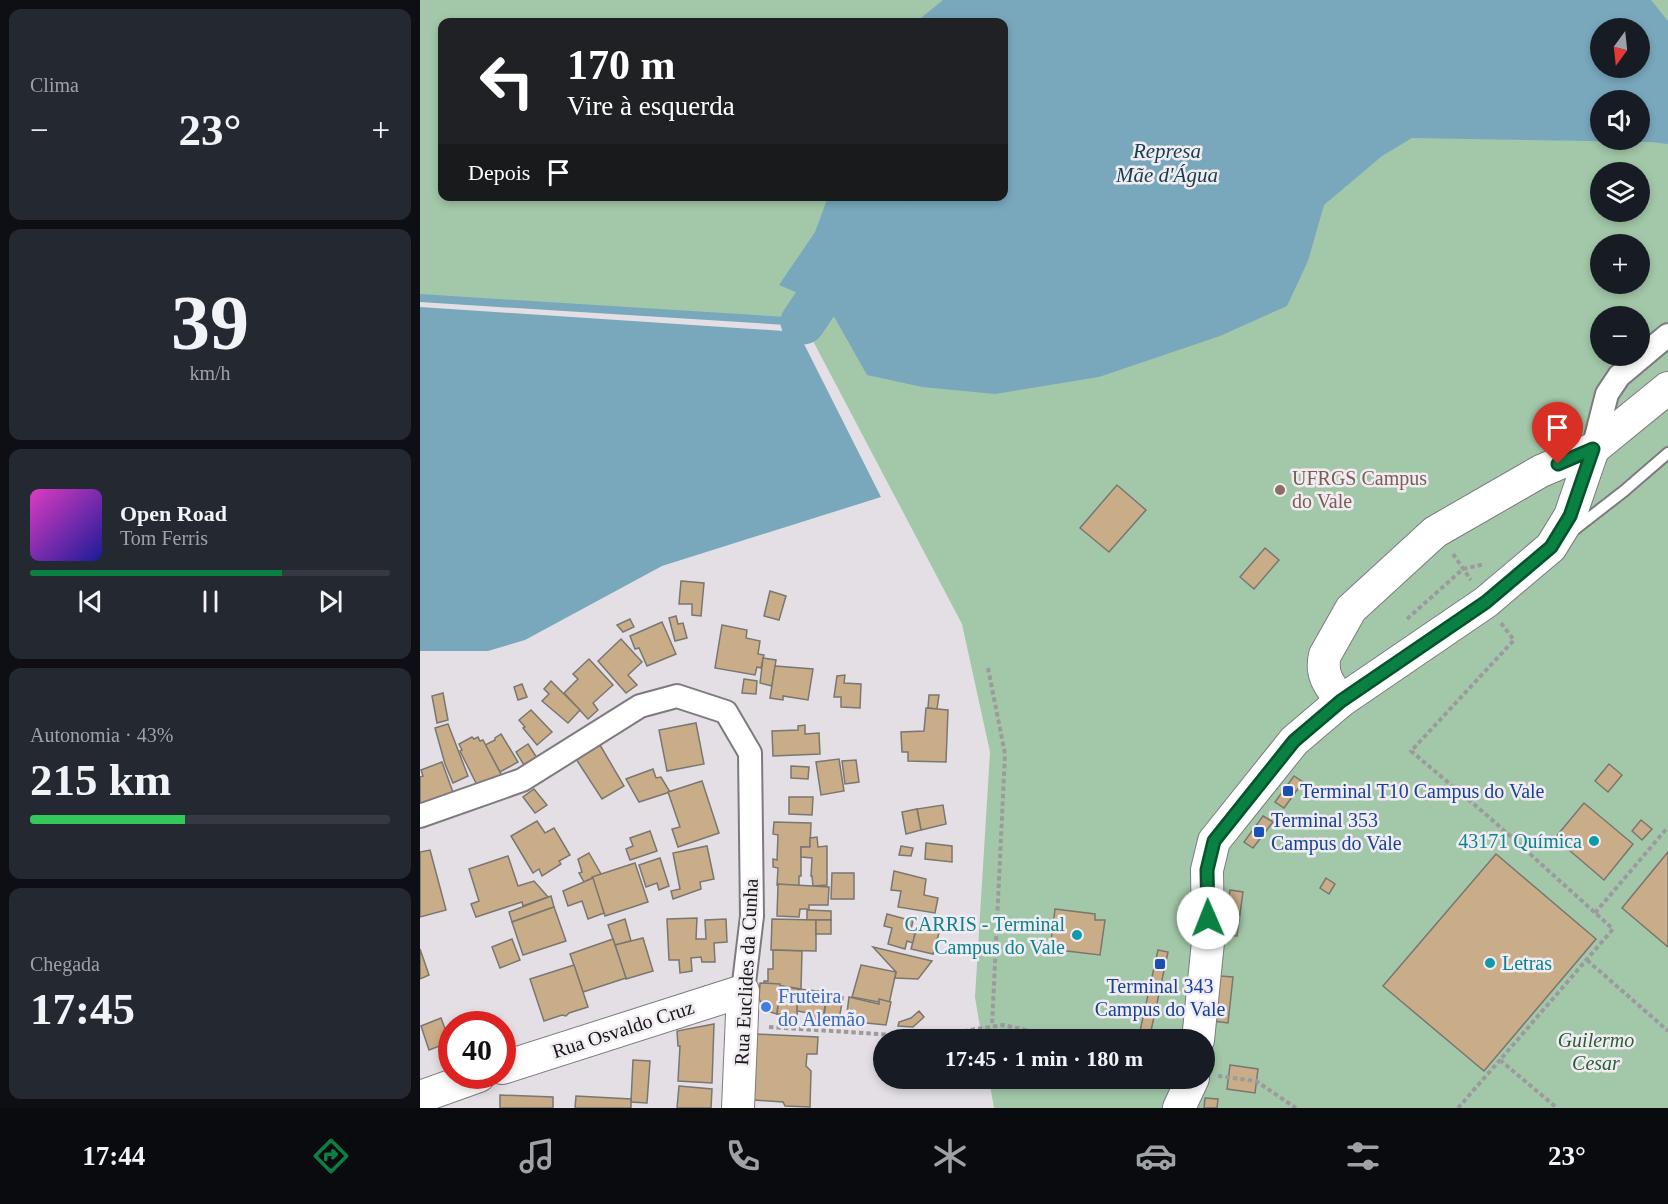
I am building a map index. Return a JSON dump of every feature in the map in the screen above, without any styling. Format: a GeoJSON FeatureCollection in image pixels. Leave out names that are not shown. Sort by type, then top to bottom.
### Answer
{"type":"FeatureCollection","features":[{"type":"Feature","properties":{"kind":"street"},"geometry":{"type":"LineString","coordinates":[[1199,1029],[1208,942],[1207,870],[1214,841],[1294,741],[1341,701],[1486,602],[1551,547],[1570,516],[1593,449],[1607,394],[1619,376],[1668,335]]}},
{"type":"Feature","properties":{"kind":"street"},"geometry":{"type":"LineString","coordinates":[[1341,701],[1326,679],[1323,663],[1325,655],[1351,609],[1435,532],[1541,471],[1593,449],[1668,388]]}},
{"type":"Feature","properties":{"kind":"street","name":"Rua Euclides da Cunha"},"geometry":{"type":"LineString","coordinates":[[420,816],[522,780],[640,706],[678,696],[726,712],[750,753],[753,916],[743,991],[738,1108]]}},
{"type":"Feature","properties":{"kind":"street","name":"Rua Osvaldo Cruz"},"geometry":{"type":"LineString","coordinates":[[516,1064],[743,991]]}},
{"type":"Feature","properties":{"kind":"street"},"geometry":{"type":"LineString","coordinates":[[422,1100],[461,1089]]}},
{"type":"Feature","properties":{"kind":"street"},"geometry":{"type":"LineString","coordinates":[[1179,1108],[1194,1089]]}},
{"type":"Feature","properties":{"kind":"lane"},"geometry":{"type":"LineString","coordinates":[[1551,547],[1624,492],[1668,453]]}},
{"type":"Feature","properties":{"kind":"path"},"geometry":{"type":"LineString","coordinates":[[988,668],[1005,754],[992,1026]]}},
{"type":"Feature","properties":{"kind":"path"},"geometry":{"type":"LineString","coordinates":[[1458,1108],[1613,929],[1489,817],[1411,751],[1471,684]]}},
{"type":"Feature","properties":{"kind":"path"},"geometry":{"type":"LineString","coordinates":[[1595,913],[1668,827]]}},
{"type":"Feature","properties":{"kind":"path"},"geometry":{"type":"LineString","coordinates":[[1587,960],[1668,1031]]}},
{"type":"Feature","properties":{"kind":"path"},"geometry":{"type":"LineString","coordinates":[[742,1026],[925,1037],[1003,1025],[1022,1029]]}},
{"type":"Feature","properties":{"kind":"path"},"geometry":{"type":"LineString","coordinates":[[1500,1060],[1557,1108]]}},
{"type":"Feature","properties":{"kind":"path"},"geometry":{"type":"LineString","coordinates":[[1215,1078],[1256,1081],[1296,1108]]}},
{"type":"Feature","properties":{"kind":"green space","name":"UFRGS Campus do Vale"},"geometry":{"type":"Polygon","coordinates":[[[420,0],[1668,0],[1668,1108],[994,1108],[991,1089],[1215,1089],[1215,1029],[980,1029],[975,997],[990,752],[962,624],[803,322],[420,298],[420,0]]]}},
{"type":"Feature","properties":{"kind":"water","name":"Represa Mãe d'Água"},"geometry":{"type":"Polygon","coordinates":[[[943,0],[1651,0],[1668,21],[1668,144],[1650,142],[1650,90],[1590,90],[1590,141],[1412,138],[1382,156],[1324,205],[1308,261],[1287,306],[1220,336],[1099,377],[995,394],[922,387],[867,375],[828,306],[779,285],[815,232],[827,201],[1008,201],[1008,18],[921,18],[943,0]]]}},
{"type":"Feature","properties":{"kind":"water"},"geometry":{"type":"Polygon","coordinates":[[[420,307],[798,332],[881,497],[662,566],[525,640],[488,651],[420,651],[420,307]]]}},
{"type":"Feature","properties":{"kind":"building"},"geometry":{"type":"Polygon","coordinates":[[[1117,485],[1146,510],[1109,552],[1080,528],[1117,485]]]}},
{"type":"Feature","properties":{"kind":"building"},"geometry":{"type":"Polygon","coordinates":[[[1265,548],[1279,560],[1254,589],[1240,577],[1265,548]]]}},
{"type":"Feature","properties":{"kind":"building"},"geometry":{"type":"Polygon","coordinates":[[[681,581],[704,583],[701,616],[692,615],[692,604],[679,604],[681,581]]]}},
{"type":"Feature","properties":{"kind":"building"},"geometry":{"type":"Polygon","coordinates":[[[770,591],[786,596],[779,620],[764,616],[770,591]]]}},
{"type":"Feature","properties":{"kind":"building"},"geometry":{"type":"Polygon","coordinates":[[[676,616],[678,624],[683,623],[687,638],[675,641],[669,618],[676,616]]]}},
{"type":"Feature","properties":{"kind":"building"},"geometry":{"type":"Polygon","coordinates":[[[630,619],[634,627],[623,632],[617,625],[630,619]]]}},
{"type":"Feature","properties":{"kind":"building"},"geometry":{"type":"Polygon","coordinates":[[[662,622],[676,654],[647,666],[639,648],[635,649],[630,636],[662,622]]]}},
{"type":"Feature","properties":{"kind":"building"},"geometry":{"type":"Polygon","coordinates":[[[722,625],[747,630],[746,638],[760,641],[758,654],[764,655],[761,668],[757,667],[755,675],[715,668],[722,625]]]}},
{"type":"Feature","properties":{"kind":"building"},"geometry":{"type":"Polygon","coordinates":[[[621,639],[642,662],[628,675],[637,685],[626,693],[598,661],[621,639]]]}},
{"type":"Feature","properties":{"kind":"building"},"geometry":{"type":"Polygon","coordinates":[[[763,658],[776,660],[772,686],[760,683],[763,658]]]}},
{"type":"Feature","properties":{"kind":"building"},"geometry":{"type":"Polygon","coordinates":[[[589,659],[613,685],[593,703],[598,710],[588,719],[564,693],[578,679],[573,674],[589,659]]]}},
{"type":"Feature","properties":{"kind":"building"},"geometry":{"type":"Polygon","coordinates":[[[775,666],[813,669],[808,700],[783,696],[783,700],[770,698],[775,666]]]}},
{"type":"Feature","properties":{"kind":"building"},"geometry":{"type":"Polygon","coordinates":[[[845,675],[844,683],[861,684],[860,708],[841,707],[841,697],[834,697],[837,676],[845,675]]]}},
{"type":"Feature","properties":{"kind":"building"},"geometry":{"type":"Polygon","coordinates":[[[744,679],[757,681],[756,694],[742,693],[744,679]]]}},
{"type":"Feature","properties":{"kind":"building"},"geometry":{"type":"Polygon","coordinates":[[[551,681],[580,710],[568,723],[542,701],[549,694],[544,689],[551,681]]]}},
{"type":"Feature","properties":{"kind":"building"},"geometry":{"type":"Polygon","coordinates":[[[522,684],[527,697],[518,700],[514,687],[522,684]]]}},
{"type":"Feature","properties":{"kind":"building"},"geometry":{"type":"Polygon","coordinates":[[[443,693],[448,720],[437,723],[432,696],[443,693]]]}},
{"type":"Feature","properties":{"kind":"building"},"geometry":{"type":"Polygon","coordinates":[[[929,695],[939,695],[937,709],[928,708],[929,695]]]}},
{"type":"Feature","properties":{"kind":"building"},"geometry":{"type":"Polygon","coordinates":[[[926,708],[948,710],[946,762],[908,761],[908,752],[902,752],[901,732],[924,731],[926,708]]]}},
{"type":"Feature","properties":{"kind":"building"},"geometry":{"type":"Polygon","coordinates":[[[531,710],[552,732],[537,745],[519,720],[531,710]]]}},
{"type":"Feature","properties":{"kind":"building"},"geometry":{"type":"Polygon","coordinates":[[[696,723],[704,764],[667,771],[659,730],[696,723]]]}},
{"type":"Feature","properties":{"kind":"building"},"geometry":{"type":"Polygon","coordinates":[[[448,724],[468,776],[453,783],[435,728],[448,724]]]}},
{"type":"Feature","properties":{"kind":"building"},"geometry":{"type":"Polygon","coordinates":[[[805,725],[805,734],[819,733],[820,754],[773,756],[772,731],[798,730],[798,726],[805,725]]]}},
{"type":"Feature","properties":{"kind":"building"},"geometry":{"type":"Polygon","coordinates":[[[501,734],[518,762],[500,772],[485,745],[501,734]]]}},
{"type":"Feature","properties":{"kind":"building"},"geometry":{"type":"Polygon","coordinates":[[[472,737],[483,740],[502,776],[479,789],[460,751],[462,750],[459,744],[472,737]]]}},
{"type":"Feature","properties":{"kind":"building"},"geometry":{"type":"Polygon","coordinates":[[[528,744],[537,758],[524,765],[516,752],[528,744]]]}},
{"type":"Feature","properties":{"kind":"building"},"geometry":{"type":"Polygon","coordinates":[[[600,745],[624,786],[602,799],[576,759],[600,745]]]}},
{"type":"Feature","properties":{"kind":"building"},"geometry":{"type":"Polygon","coordinates":[[[839,759],[844,791],[821,795],[816,762],[839,759]]]}},
{"type":"Feature","properties":{"kind":"building"},"geometry":{"type":"Polygon","coordinates":[[[856,760],[859,782],[845,784],[842,761],[856,760]]]}},
{"type":"Feature","properties":{"kind":"building"},"geometry":{"type":"Polygon","coordinates":[[[442,762],[454,795],[420,807],[420,777],[423,776],[421,770],[442,762]]]}},
{"type":"Feature","properties":{"kind":"building"},"geometry":{"type":"Polygon","coordinates":[[[1609,764],[1622,775],[1608,792],[1595,781],[1609,764]]]}},
{"type":"Feature","properties":{"kind":"building"},"geometry":{"type":"Polygon","coordinates":[[[791,766],[809,767],[808,779],[791,778],[791,766]]]}},
{"type":"Feature","properties":{"kind":"building"},"geometry":{"type":"Polygon","coordinates":[[[653,769],[656,778],[661,777],[670,792],[639,802],[626,779],[653,769]]]}},
{"type":"Feature","properties":{"kind":"building"},"geometry":{"type":"Polygon","coordinates":[[[1294,776],[1303,782],[1284,808],[1275,802],[1294,776]]]}},
{"type":"Feature","properties":{"kind":"building"},"geometry":{"type":"Polygon","coordinates":[[[702,781],[719,833],[678,847],[672,829],[680,827],[668,792],[702,781]]]}},
{"type":"Feature","properties":{"kind":"building"},"geometry":{"type":"Polygon","coordinates":[[[534,789],[547,805],[535,813],[523,797],[534,789]]]}},
{"type":"Feature","properties":{"kind":"building"},"geometry":{"type":"Polygon","coordinates":[[[789,797],[813,797],[812,815],[789,814],[789,797]]]}},
{"type":"Feature","properties":{"kind":"building","name":"43171 Química"},"geometry":{"type":"Polygon","coordinates":[[[1584,803],[1633,844],[1604,880],[1555,838],[1584,803]]]}},
{"type":"Feature","properties":{"kind":"building"},"geometry":{"type":"Polygon","coordinates":[[[943,805],[946,824],[921,830],[917,809],[943,805]]]}},
{"type":"Feature","properties":{"kind":"building"},"geometry":{"type":"Polygon","coordinates":[[[917,809],[921,830],[906,834],[902,812],[917,809]]]}},
{"type":"Feature","properties":{"kind":"building"},"geometry":{"type":"Polygon","coordinates":[[[1263,816],[1273,822],[1253,848],[1244,842],[1263,816]]]}},
{"type":"Feature","properties":{"kind":"building"},"geometry":{"type":"Polygon","coordinates":[[[1641,820],[1652,829],[1642,840],[1632,831],[1641,820]]]}},
{"type":"Feature","properties":{"kind":"building"},"geometry":{"type":"Polygon","coordinates":[[[537,821],[545,833],[554,828],[570,855],[559,861],[561,864],[542,876],[539,869],[533,873],[511,836],[537,821]]]}},
{"type":"Feature","properties":{"kind":"building"},"geometry":{"type":"Polygon","coordinates":[[[774,822],[811,823],[810,847],[801,847],[799,886],[777,885],[778,868],[773,867],[773,859],[777,860],[778,835],[773,834],[774,822]]]}},
{"type":"Feature","properties":{"kind":"building"},"geometry":{"type":"Polygon","coordinates":[[[650,831],[657,851],[630,860],[626,849],[633,846],[630,838],[650,831]]]}},
{"type":"Feature","properties":{"kind":"building"},"geometry":{"type":"Polygon","coordinates":[[[817,837],[818,847],[827,846],[827,885],[813,886],[812,858],[801,857],[801,847],[810,847],[810,838],[817,837]]]}},
{"type":"Feature","properties":{"kind":"building"},"geometry":{"type":"Polygon","coordinates":[[[926,843],[952,846],[952,862],[925,859],[926,843]]]}},
{"type":"Feature","properties":{"kind":"building"},"geometry":{"type":"Polygon","coordinates":[[[707,846],[714,879],[700,882],[701,889],[673,899],[671,891],[680,889],[673,853],[707,846]]]}},
{"type":"Feature","properties":{"kind":"building"},"geometry":{"type":"Polygon","coordinates":[[[901,846],[913,848],[911,856],[899,855],[901,846]]]}},
{"type":"Feature","properties":{"kind":"building"},"geometry":{"type":"Polygon","coordinates":[[[430,850],[446,910],[420,917],[420,852],[430,850]]]}},
{"type":"Feature","properties":{"kind":"building"},"geometry":{"type":"Polygon","coordinates":[[[1668,852],[1668,947],[1622,908],[1668,852]]]}},
{"type":"Feature","properties":{"kind":"building"},"geometry":{"type":"Polygon","coordinates":[[[589,853],[601,874],[584,882],[579,873],[582,872],[578,859],[589,853]]]}},
{"type":"Feature","properties":{"kind":"building","name":"Letras"},"geometry":{"type":"Polygon","coordinates":[[[1496,854],[1596,939],[1484,1071],[1383,986],[1496,854]]]}},
{"type":"Feature","properties":{"kind":"building"},"geometry":{"type":"Polygon","coordinates":[[[508,856],[518,886],[534,881],[548,897],[523,906],[522,902],[476,917],[471,904],[479,901],[469,869],[508,856]]]}},
{"type":"Feature","properties":{"kind":"building"},"geometry":{"type":"Polygon","coordinates":[[[660,858],[669,886],[659,890],[657,883],[646,887],[639,865],[660,858]]]}},
{"type":"Feature","properties":{"kind":"building"},"geometry":{"type":"Polygon","coordinates":[[[635,863],[648,902],[605,916],[592,877],[635,863]]]}},
{"type":"Feature","properties":{"kind":"building"},"geometry":{"type":"Polygon","coordinates":[[[894,871],[926,879],[924,895],[938,898],[935,913],[898,907],[901,891],[891,890],[894,871]]]}},
{"type":"Feature","properties":{"kind":"building"},"geometry":{"type":"Polygon","coordinates":[[[832,873],[854,873],[854,899],[831,899],[832,873]]]}},
{"type":"Feature","properties":{"kind":"building"},"geometry":{"type":"Polygon","coordinates":[[[593,878],[604,913],[588,919],[582,901],[568,906],[563,891],[593,878]]]}},
{"type":"Feature","properties":{"kind":"building"},"geometry":{"type":"Polygon","coordinates":[[[1326,878],[1335,884],[1329,894],[1320,888],[1326,878]]]}},
{"type":"Feature","properties":{"kind":"building"},"geometry":{"type":"Polygon","coordinates":[[[778,884],[829,887],[828,905],[809,905],[809,909],[800,909],[799,917],[777,916],[778,884]]]}},
{"type":"Feature","properties":{"kind":"building"},"geometry":{"type":"Polygon","coordinates":[[[1230,890],[1243,892],[1237,936],[1224,935],[1230,890]]]}},
{"type":"Feature","properties":{"kind":"building"},"geometry":{"type":"Polygon","coordinates":[[[551,896],[554,907],[512,922],[509,912],[551,896]]]}},
{"type":"Feature","properties":{"kind":"building"},"geometry":{"type":"Polygon","coordinates":[[[554,907],[566,941],[523,955],[512,922],[554,907]]]}},
{"type":"Feature","properties":{"kind":"building","name":"CARRIS - Terminal Campus do Vale"},"geometry":{"type":"Polygon","coordinates":[[[1055,909],[1095,914],[1095,920],[1105,920],[1100,955],[1050,949],[1055,909]]]}},
{"type":"Feature","properties":{"kind":"building"},"geometry":{"type":"Polygon","coordinates":[[[807,910],[831,911],[831,920],[807,920],[807,910]]]}},
{"type":"Feature","properties":{"kind":"building"},"geometry":{"type":"Polygon","coordinates":[[[887,914],[913,921],[910,933],[915,934],[913,943],[907,941],[905,949],[888,944],[892,928],[884,926],[887,914]]]}},
{"type":"Feature","properties":{"kind":"building"},"geometry":{"type":"Polygon","coordinates":[[[697,918],[696,939],[706,939],[705,920],[726,919],[727,942],[714,943],[715,962],[702,962],[701,957],[691,958],[692,971],[680,973],[679,960],[669,960],[667,919],[697,918]]]}},
{"type":"Feature","properties":{"kind":"building"},"geometry":{"type":"Polygon","coordinates":[[[625,919],[631,941],[615,945],[608,925],[625,919]]]}},
{"type":"Feature","properties":{"kind":"building"},"geometry":{"type":"Polygon","coordinates":[[[772,919],[816,920],[816,951],[771,950],[772,919]]]}},
{"type":"Feature","properties":{"kind":"building"},"geometry":{"type":"Polygon","coordinates":[[[816,920],[831,920],[831,934],[816,934],[816,920]]]}},
{"type":"Feature","properties":{"kind":"building"},"geometry":{"type":"Polygon","coordinates":[[[917,927],[939,933],[933,954],[911,949],[917,927]]]}},
{"type":"Feature","properties":{"kind":"building"},"geometry":{"type":"Polygon","coordinates":[[[643,938],[653,971],[626,979],[615,945],[643,938]]]}},
{"type":"Feature","properties":{"kind":"building"},"geometry":{"type":"Polygon","coordinates":[[[512,939],[520,960],[500,968],[492,947],[512,939]]]}},
{"type":"Feature","properties":{"kind":"building"},"geometry":{"type":"Polygon","coordinates":[[[613,939],[626,978],[583,992],[570,954],[613,939]]]}},
{"type":"Feature","properties":{"kind":"building"},"geometry":{"type":"Polygon","coordinates":[[[873,947],[932,961],[918,979],[895,978],[896,972],[873,947]]]}},
{"type":"Feature","properties":{"kind":"building"},"geometry":{"type":"Polygon","coordinates":[[[420,949],[429,975],[420,979],[420,949]]]}},
{"type":"Feature","properties":{"kind":"building"},"geometry":{"type":"Polygon","coordinates":[[[773,950],[802,951],[801,989],[764,983],[768,981],[768,969],[773,969],[773,950]]]}},
{"type":"Feature","properties":{"kind":"building"},"geometry":{"type":"Polygon","coordinates":[[[1158,950],[1168,952],[1151,1029],[1140,1029],[1158,950]]]}},
{"type":"Feature","properties":{"kind":"building"},"geometry":{"type":"Polygon","coordinates":[[[574,965],[588,1007],[566,1016],[562,1015],[544,1021],[530,979],[574,965]]]}},
{"type":"Feature","properties":{"kind":"building"},"geometry":{"type":"Polygon","coordinates":[[[861,965],[896,972],[889,1004],[852,997],[861,965]]]}},
{"type":"Feature","properties":{"kind":"building"},"geometry":{"type":"Polygon","coordinates":[[[1220,976],[1233,977],[1228,1023],[1214,1021],[1220,976]]]}},
{"type":"Feature","properties":{"kind":"building"},"geometry":{"type":"Polygon","coordinates":[[[760,983],[780,984],[777,1014],[767,1011],[759,999],[760,983]]]}},
{"type":"Feature","properties":{"kind":"building"},"geometry":{"type":"Polygon","coordinates":[[[781,986],[798,989],[797,1016],[777,1014],[781,986]]]}},
{"type":"Feature","properties":{"kind":"building"},"geometry":{"type":"Polygon","coordinates":[[[798,989],[827,992],[823,1020],[807,1018],[808,1013],[797,1011],[798,989]]]}},
{"type":"Feature","properties":{"kind":"building"},"geometry":{"type":"Polygon","coordinates":[[[827,995],[843,997],[839,1020],[824,1017],[827,995]]]}},
{"type":"Feature","properties":{"kind":"building"},"geometry":{"type":"Polygon","coordinates":[[[849,997],[879,1004],[879,999],[891,1002],[886,1025],[846,1021],[849,997]]]}},
{"type":"Feature","properties":{"kind":"building"},"geometry":{"type":"Polygon","coordinates":[[[919,1011],[924,1017],[913,1027],[898,1026],[899,1022],[911,1018],[919,1011]]]}},
{"type":"Feature","properties":{"kind":"building"},"geometry":{"type":"Polygon","coordinates":[[[438,1019],[438,1047],[429,1050],[421,1026],[438,1019]]]}},
{"type":"Feature","properties":{"kind":"building"},"geometry":{"type":"Polygon","coordinates":[[[714,1024],[712,1083],[678,1081],[680,1046],[678,1046],[677,1031],[714,1024]]]}},
{"type":"Feature","properties":{"kind":"building"},"geometry":{"type":"Polygon","coordinates":[[[756,1034],[818,1037],[817,1054],[807,1054],[806,1066],[811,1071],[810,1107],[785,1106],[783,1102],[754,1100],[756,1034]]]}},
{"type":"Feature","properties":{"kind":"building"},"geometry":{"type":"Polygon","coordinates":[[[633,1060],[650,1061],[647,1103],[631,1102],[633,1060]]]}},
{"type":"Feature","properties":{"kind":"building"},"geometry":{"type":"Polygon","coordinates":[[[1230,1065],[1258,1069],[1255,1093],[1227,1089],[1230,1065]]]}},
{"type":"Feature","properties":{"kind":"building"},"geometry":{"type":"Polygon","coordinates":[[[679,1086],[712,1089],[711,1108],[677,1108],[679,1086]]]}},
{"type":"Feature","properties":{"kind":"building"},"geometry":{"type":"Polygon","coordinates":[[[500,1095],[553,1097],[553,1108],[500,1108],[500,1095]]]}},
{"type":"Feature","properties":{"kind":"building"},"geometry":{"type":"Polygon","coordinates":[[[576,1096],[631,1099],[631,1108],[575,1108],[576,1096]]]}},
{"type":"Feature","properties":{"kind":"building"},"geometry":{"type":"Polygon","coordinates":[[[1205,1098],[1218,1099],[1217,1108],[1204,1108],[1205,1098]]]}},
{"type":"Feature","properties":{"kind":"waterway"},"geometry":{"type":"LineString","coordinates":[[803,322],[885,201]]}},
{"type":"Feature","properties":{"kind":"waterway"},"geometry":{"type":"LineString","coordinates":[[420,298],[803,322]]}},
{"type":"Feature","properties":{"kind":"place","name":"UFRGS Campus do Vale"},"geometry":{"type":"Point","coordinates":[1280,490]}},
{"type":"Feature","properties":{"kind":"place","name":"Terminal T10 Campus do Vale"},"geometry":{"type":"Point","coordinates":[1288,791]}},
{"type":"Feature","properties":{"kind":"place","name":"Terminal 353 Campus do Vale"},"geometry":{"type":"Point","coordinates":[1259,832]}},
{"type":"Feature","properties":{"kind":"place","name":"43171 Química"},"geometry":{"type":"Point","coordinates":[1594,841]}},
{"type":"Feature","properties":{"kind":"place","name":"CARRIS - Terminal Campus do Vale"},"geometry":{"type":"Point","coordinates":[1077,935]}},
{"type":"Feature","properties":{"kind":"place","name":"Letras"},"geometry":{"type":"Point","coordinates":[1490,963]}},
{"type":"Feature","properties":{"kind":"place","name":"Terminal 343 Campus do Vale"},"geometry":{"type":"Point","coordinates":[1160,964]}},
{"type":"Feature","properties":{"kind":"place","name":"Fruteira do Alemão"},"geometry":{"type":"Point","coordinates":[766,1007]}},
{"type":"Feature","properties":{"kind":"route"},"geometry":{"type":"LineString","coordinates":[[1208,918],[1207,870],[1214,841],[1294,741],[1341,701],[1486,602],[1551,547],[1570,516],[1593,449],[1558,464]]}},
{"type":"Feature","properties":{"kind":"park label","name":"Guilermo Cesar"},"geometry":{"type":"Point","coordinates":[1596,1052]}}]}
